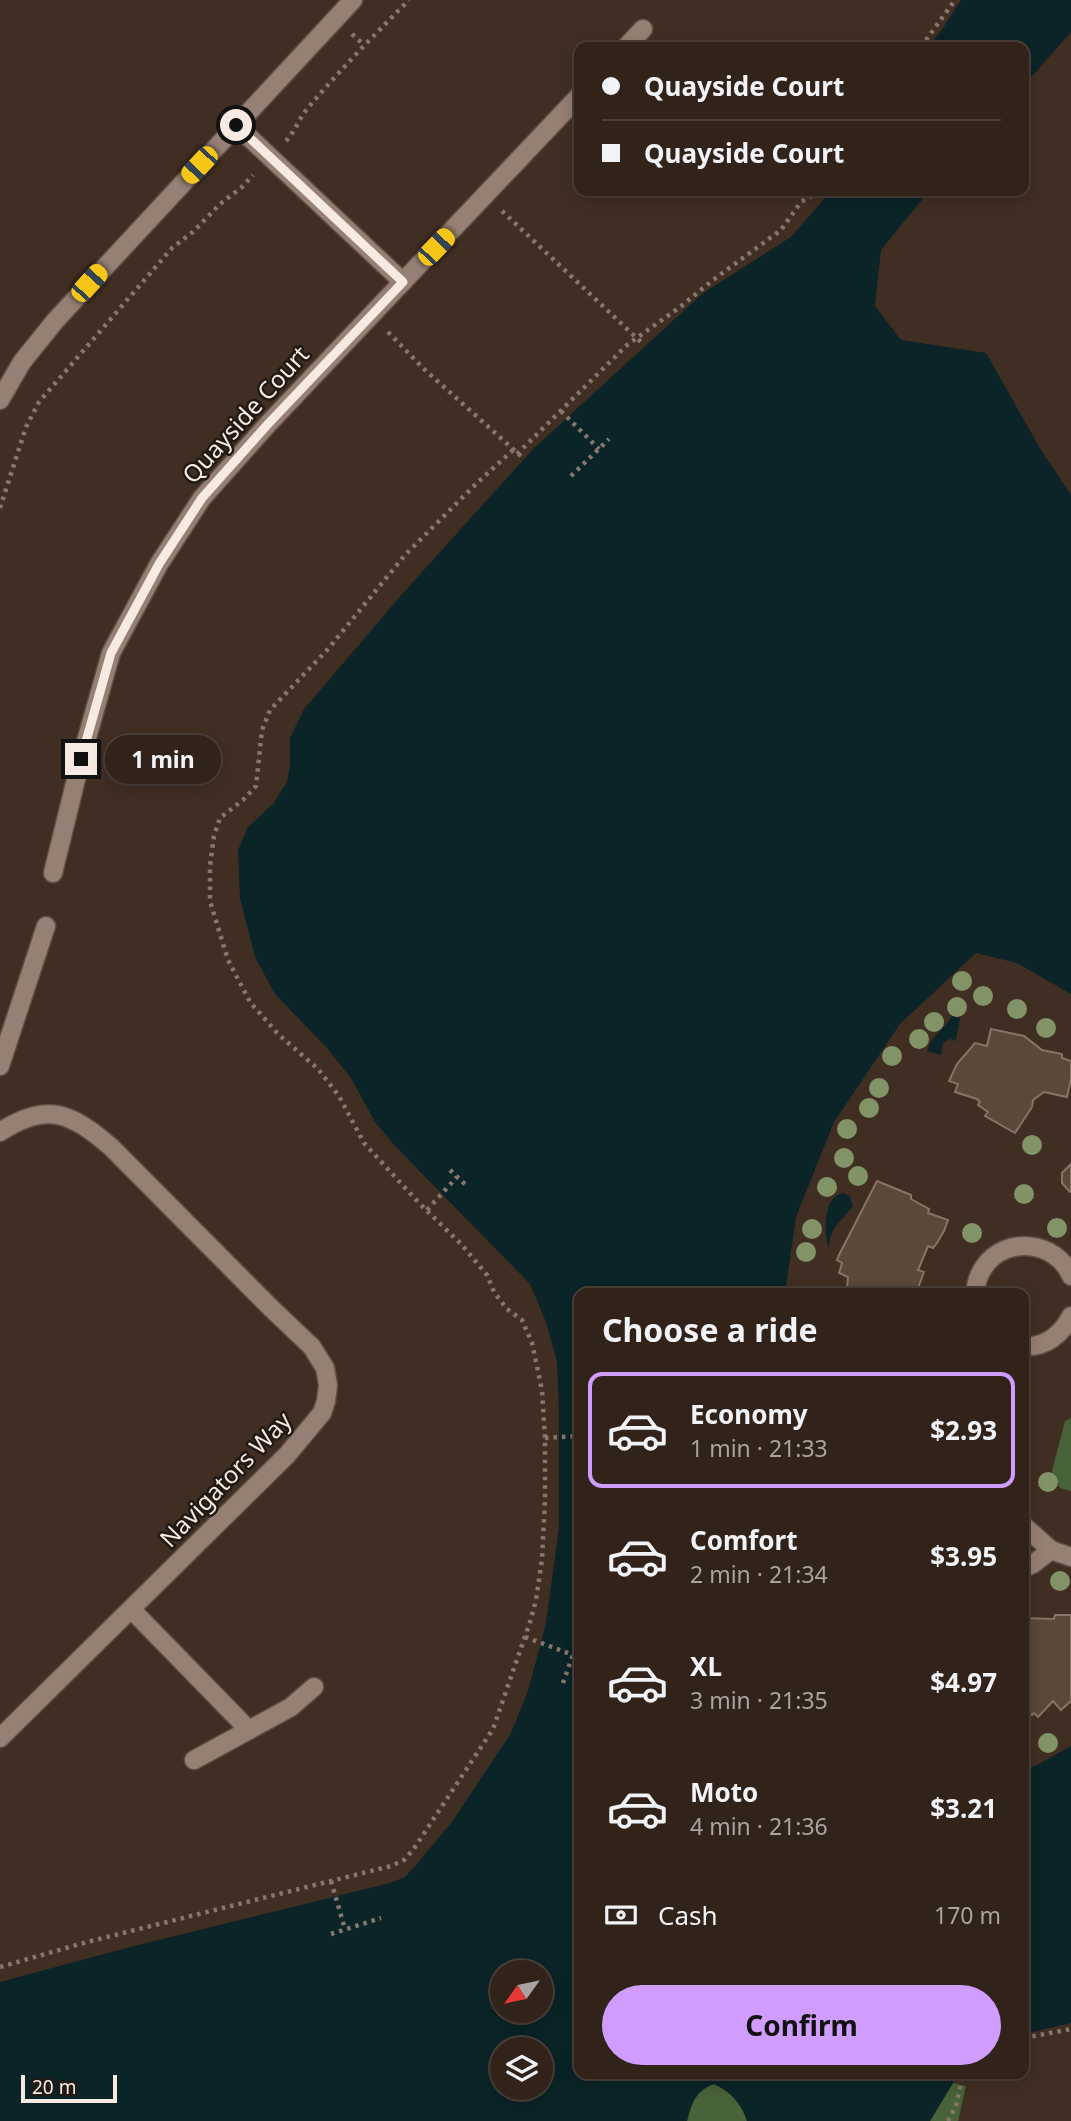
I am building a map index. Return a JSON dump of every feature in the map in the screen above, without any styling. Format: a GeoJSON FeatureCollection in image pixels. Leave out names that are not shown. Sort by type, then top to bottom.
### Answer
{"type":"FeatureCollection","features":[{"type":"Feature","properties":{"kind":"street"},"geometry":{"type":"LineString","coordinates":[[0,400],[22,362],[55,321],[353,0]]}},
{"type":"Feature","properties":{"kind":"street"},"geometry":{"type":"LineString","coordinates":[[631,42],[643,29]]}},
{"type":"Feature","properties":{"kind":"street","name":"Quayside Court"},"geometry":{"type":"LineString","coordinates":[[53,873],[111,653],[159,564],[202,498],[268,424],[574,101]]}},
{"type":"Feature","properties":{"kind":"street"},"geometry":{"type":"LineString","coordinates":[[236,125],[403,282]]}},
{"type":"Feature","properties":{"kind":"street"},"geometry":{"type":"LineString","coordinates":[[0,1066],[46,926]]}},
{"type":"Feature","properties":{"kind":"street","name":"Navigators Way"},"geometry":{"type":"LineString","coordinates":[[0,1132],[28,1117],[44,1115],[66,1116],[86,1126],[111,1147],[312,1347],[325,1368],[328,1385],[322,1413],[287,1455],[0,1738]]}},
{"type":"Feature","properties":{"kind":"street"},"geometry":{"type":"LineString","coordinates":[[976,1288],[984,1266],[996,1254],[1012,1247],[1028,1245],[1045,1249],[1059,1258],[1071,1276]]}},
{"type":"Feature","properties":{"kind":"street"},"geometry":{"type":"LineString","coordinates":[[1029,1346],[1046,1342],[1060,1332],[1071,1316]]}},
{"type":"Feature","properties":{"kind":"street"},"geometry":{"type":"LineString","coordinates":[[1029,1530],[1051,1550],[1071,1557]]}},
{"type":"Feature","properties":{"kind":"street"},"geometry":{"type":"LineString","coordinates":[[1029,1566],[1051,1550]]}},
{"type":"Feature","properties":{"kind":"street"},"geometry":{"type":"LineString","coordinates":[[132,1610],[249,1730]]}},
{"type":"Feature","properties":{"kind":"street"},"geometry":{"type":"LineString","coordinates":[[194,1760],[291,1707],[314,1688]]}},
{"type":"Feature","properties":{"kind":"path"},"geometry":{"type":"LineString","coordinates":[[0,508],[26,428],[39,402],[172,248],[194,232],[219,204],[242,187],[295,131],[304,113],[343,68],[409,0]]}},
{"type":"Feature","properties":{"kind":"path"},"geometry":{"type":"LineString","coordinates":[[925,42],[955,0]]}},
{"type":"Feature","properties":{"kind":"path"},"geometry":{"type":"LineString","coordinates":[[485,195],[642,343]]}},
{"type":"Feature","properties":{"kind":"path"},"geometry":{"type":"LineString","coordinates":[[0,1967],[86,1942],[399,1863],[413,1850],[489,1735],[525,1637],[536,1600],[542,1559],[545,1438],[542,1390],[532,1343],[522,1320],[507,1309],[494,1293],[487,1275],[461,1244],[364,1143],[339,1096],[318,1069],[278,1034],[250,1002],[228,960],[210,901],[210,866],[214,836],[220,818],[256,786],[262,730],[270,710],[328,649],[405,555],[476,484],[561,411],[636,337],[781,230],[801,202],[811,196]]}},
{"type":"Feature","properties":{"kind":"path"},"geometry":{"type":"LineString","coordinates":[[374,313],[391,336],[523,458]]}},
{"type":"Feature","properties":{"kind":"path"},"geometry":{"type":"LineString","coordinates":[[561,411],[599,449]]}},
{"type":"Feature","properties":{"kind":"path"},"geometry":{"type":"LineString","coordinates":[[572,476],[609,439]]}},
{"type":"Feature","properties":{"kind":"path"},"geometry":{"type":"LineString","coordinates":[[450,1170],[468,1187]]}},
{"type":"Feature","properties":{"kind":"path"},"geometry":{"type":"LineString","coordinates":[[427,1210],[457,1177]]}},
{"type":"Feature","properties":{"kind":"path"},"geometry":{"type":"LineString","coordinates":[[545,1438],[574,1436]]}},
{"type":"Feature","properties":{"kind":"path"},"geometry":{"type":"LineString","coordinates":[[525,1637],[573,1655]]}},
{"type":"Feature","properties":{"kind":"path"},"geometry":{"type":"LineString","coordinates":[[563,1683],[574,1652]]}},
{"type":"Feature","properties":{"kind":"path"},"geometry":{"type":"LineString","coordinates":[[331,1881],[345,1929]]}},
{"type":"Feature","properties":{"kind":"path"},"geometry":{"type":"LineString","coordinates":[[331,1934],[381,1918]]}},
{"type":"Feature","properties":{"kind":"path"},"geometry":{"type":"LineString","coordinates":[[1029,2037],[1071,2029]]}},
{"type":"Feature","properties":{"kind":"path"},"geometry":{"type":"LineString","coordinates":[[948,2121],[956,2106],[963,2079]]}},
{"type":"Feature","properties":{"kind":"green space"},"geometry":{"type":"Polygon","coordinates":[[[1071,1418],[1071,1491],[1060,1488],[1052,1471],[1065,1421],[1071,1418]]]}},
{"type":"Feature","properties":{"kind":"green space"},"geometry":{"type":"Polygon","coordinates":[[[953,2083],[966,2086],[958,2121],[930,2121],[953,2083]]]}},
{"type":"Feature","properties":{"kind":"green space"},"geometry":{"type":"Polygon","coordinates":[[[714,2084],[735,2099],[747,2121],[687,2121],[695,2098],[702,2090],[714,2084]]]}},
{"type":"Feature","properties":{"kind":"water"},"geometry":{"type":"Polygon","coordinates":[[[961,0],[1071,0],[1071,32],[1029,79],[1029,42],[932,42],[961,0]]]}},
{"type":"Feature","properties":{"kind":"water"},"geometry":{"type":"Polygon","coordinates":[[[827,196],[925,196],[881,250],[875,306],[901,340],[986,353],[1041,450],[1071,495],[1071,994],[1017,963],[976,953],[900,1024],[834,1122],[796,1217],[786,1288],[574,1288],[574,2079],[954,2079],[953,2083],[930,2121],[747,2121],[735,2099],[714,2084],[702,2090],[695,2098],[687,2121],[0,2121],[0,1982],[405,1877],[452,1822],[511,1733],[528,1691],[546,1623],[559,1527],[557,1362],[546,1322],[530,1284],[396,1147],[375,1122],[351,1078],[326,1047],[275,994],[255,957],[240,898],[238,850],[248,827],[273,804],[287,782],[290,738],[304,709],[404,592],[533,449],[702,294],[791,237],[827,196]]]}},
{"type":"Feature","properties":{"kind":"water"},"geometry":{"type":"Polygon","coordinates":[[[952,1016],[960,1018],[956,1041],[950,1039],[943,1043],[941,1055],[927,1051],[931,1041],[952,1016]]]}},
{"type":"Feature","properties":{"kind":"water"},"geometry":{"type":"Polygon","coordinates":[[[844,1193],[850,1196],[853,1206],[834,1229],[829,1248],[826,1233],[828,1207],[837,1195],[844,1193]]]}},
{"type":"Feature","properties":{"kind":"water"},"geometry":{"type":"Polygon","coordinates":[[[1071,1746],[1071,2023],[1029,2033],[1029,1768],[1071,1746]]]}},
{"type":"Feature","properties":{"kind":"building"},"geometry":{"type":"Polygon","coordinates":[[[991,1029],[1024,1036],[1042,1050],[1062,1054],[1062,1058],[1071,1061],[1067,1097],[1044,1092],[1033,1100],[1032,1107],[1015,1133],[985,1116],[988,1112],[978,1105],[980,1102],[977,1099],[955,1092],[958,1084],[949,1081],[957,1064],[975,1043],[987,1046],[991,1029]]]}},
{"type":"Feature","properties":{"kind":"building"},"geometry":{"type":"Polygon","coordinates":[[[1071,1164],[1070,1192],[1062,1183],[1062,1173],[1071,1164]]]}},
{"type":"Feature","properties":{"kind":"building"},"geometry":{"type":"Polygon","coordinates":[[[877,1181],[911,1195],[911,1199],[929,1209],[928,1213],[948,1220],[937,1243],[933,1248],[928,1246],[918,1270],[924,1272],[918,1288],[847,1287],[848,1277],[839,1273],[842,1263],[837,1260],[877,1181]]]}},
{"type":"Feature","properties":{"kind":"building"},"geometry":{"type":"Polygon","coordinates":[[[1055,1615],[1071,1615],[1071,1701],[1061,1710],[1053,1701],[1038,1717],[1029,1712],[1029,1618],[1054,1619],[1055,1615]]]}},
{"type":"Feature","properties":{"kind":"route"},"geometry":{"type":"LineString","coordinates":[[81,759],[111,653],[159,564],[202,498],[403,282],[236,125]]}}]}
